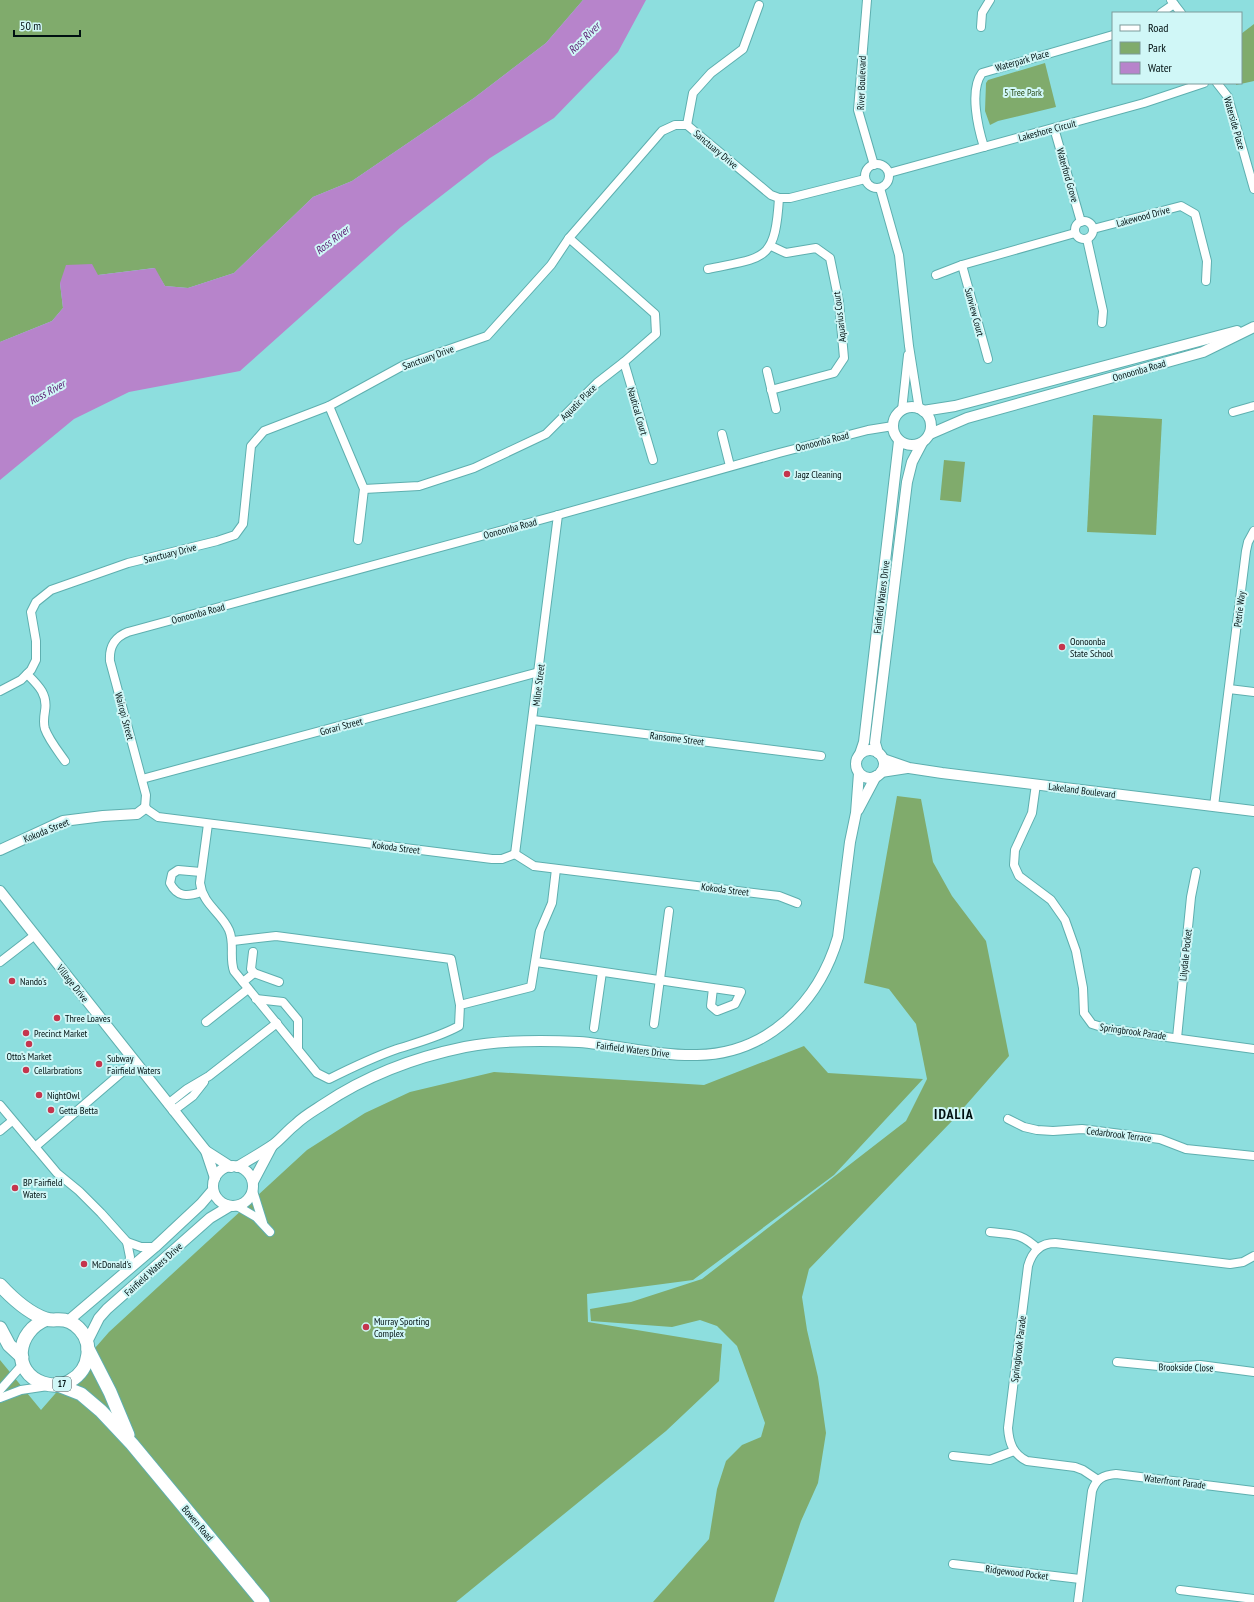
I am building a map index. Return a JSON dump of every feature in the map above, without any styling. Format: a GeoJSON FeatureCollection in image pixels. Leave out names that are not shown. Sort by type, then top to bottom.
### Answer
{"type":"FeatureCollection","features":[{"type":"Feature","properties":{"kind":"main road"},"geometry":{"type":"LineString","coordinates":[[0,1285],[15,1302],[47,1319]]}},
{"type":"Feature","properties":{"kind":"main road"},"geometry":{"type":"LineString","coordinates":[[22,1361],[23,1342],[30,1329],[47,1319],[68,1321]]}},
{"type":"Feature","properties":{"kind":"main road","name":"Bowen Road"},"geometry":{"type":"LineString","coordinates":[[68,1321],[76,1326],[87,1345],[110,1392],[132,1444]]}},
{"type":"Feature","properties":{"kind":"main road","name":"Bowen Road"},"geometry":{"type":"LineString","coordinates":[[0,1328],[9,1345],[34,1378],[81,1394],[101,1411],[132,1444],[263,1602]]}},
{"type":"Feature","properties":{"kind":"main road","name":"17"},"geometry":{"type":"LineString","coordinates":[[54,1385],[66,1383],[80,1373],[86,1362],[87,1345]]}},
{"type":"Feature","properties":{"kind":"street","name":"River Boulevard"},"geometry":{"type":"LineString","coordinates":[[866,0],[858,110],[874,165]]}},
{"type":"Feature","properties":{"kind":"street"},"geometry":{"type":"LineString","coordinates":[[980,27],[982,13],[990,0]]}},
{"type":"Feature","properties":{"kind":"street"},"geometry":{"type":"LineString","coordinates":[[1162,12],[1173,2],[1180,12]]}},
{"type":"Feature","properties":{"kind":"street"},"geometry":{"type":"LineString","coordinates":[[687,125],[693,93],[711,73],[743,49],[759,5]]}},
{"type":"Feature","properties":{"kind":"street","name":"Waterpark Place"},"geometry":{"type":"LineString","coordinates":[[984,147],[975,107],[977,82],[982,73],[1112,35]]}},
{"type":"Feature","properties":{"kind":"street","name":"Lakeshore Circuit"},"geometry":{"type":"LineString","coordinates":[[889,173],[1144,103],[1201,84]]}},
{"type":"Feature","properties":{"kind":"street","name":"Waterside Place"},"geometry":{"type":"LineString","coordinates":[[1218,84],[1228,97],[1254,189]]}},
{"type":"Feature","properties":{"kind":"street","name":"Sanctuary Drive"},"geometry":{"type":"LineString","coordinates":[[0,691],[21,680],[31,670],[37,651],[31,612],[36,602],[51,590],[128,563],[217,541],[235,535],[243,524],[251,446],[264,431],[329,406],[404,364],[487,336],[551,265],[568,238],[662,131],[675,125],[687,125],[771,195],[779,198]]}},
{"type":"Feature","properties":{"kind":"street","name":"Waterford Grove"},"geometry":{"type":"LineString","coordinates":[[1054,128],[1081,222]]}},
{"type":"Feature","properties":{"kind":"street"},"geometry":{"type":"LineString","coordinates":[[874,165],[881,165],[889,173],[887,184],[880,188],[873,188],[866,180],[866,172],[874,165]]}},
{"type":"Feature","properties":{"kind":"street"},"geometry":{"type":"LineString","coordinates":[[708,269],[758,258],[771,246],[777,225],[779,198],[790,198],[866,180]]}},
{"type":"Feature","properties":{"kind":"street"},"geometry":{"type":"LineString","coordinates":[[880,188],[899,255],[909,346],[921,410],[931,421],[930,434],[922,443],[910,446],[899,441],[893,432],[893,426],[897,414],[908,408],[921,410]]}},
{"type":"Feature","properties":{"kind":"street","name":"Lakewood Drive"},"geometry":{"type":"LineString","coordinates":[[1093,229],[1181,206],[1195,214],[1207,261],[1206,281]]}},
{"type":"Feature","properties":{"kind":"street"},"geometry":{"type":"LineString","coordinates":[[1081,222],[1090,224],[1093,229],[1092,234],[1087,239],[1079,238],[1075,233],[1076,227],[1081,222]]}},
{"type":"Feature","properties":{"kind":"street"},"geometry":{"type":"LineString","coordinates":[[936,275],[962,265],[1075,233]]}},
{"type":"Feature","properties":{"kind":"street","name":"Aquatic Place"},"geometry":{"type":"LineString","coordinates":[[364,489],[419,486],[474,468],[546,434],[597,383],[656,334],[655,314],[568,238]]}},
{"type":"Feature","properties":{"kind":"street"},"geometry":{"type":"LineString","coordinates":[[1087,239],[1104,311],[1102,323]]}},
{"type":"Feature","properties":{"kind":"street","name":"Aquarius Court"},"geometry":{"type":"LineString","coordinates":[[771,246],[786,253],[816,248],[830,258],[839,302],[844,358],[834,373],[772,390]]}},
{"type":"Feature","properties":{"kind":"street","name":"Sunview Court"},"geometry":{"type":"LineString","coordinates":[[962,265],[988,359]]}},
{"type":"Feature","properties":{"kind":"street","name":"Oonoonba Road"},"geometry":{"type":"LineString","coordinates":[[921,410],[955,406],[1254,327]]}},
{"type":"Feature","properties":{"kind":"street","name":"Oonoonba Road"},"geometry":{"type":"LineString","coordinates":[[930,434],[967,418],[1203,352],[1254,327]]}},
{"type":"Feature","properties":{"kind":"street"},"geometry":{"type":"LineString","coordinates":[[902,410],[909,346]]}},
{"type":"Feature","properties":{"kind":"street","name":"Nautical Court"},"geometry":{"type":"LineString","coordinates":[[624,362],[653,460]]}},
{"type":"Feature","properties":{"kind":"street"},"geometry":{"type":"LineString","coordinates":[[767,371],[776,409]]}},
{"type":"Feature","properties":{"kind":"street"},"geometry":{"type":"LineString","coordinates":[[329,406],[364,489],[358,540]]}},
{"type":"Feature","properties":{"kind":"street"},"geometry":{"type":"LineString","coordinates":[[1233,412],[1254,406]]}},
{"type":"Feature","properties":{"kind":"street","name":"Oonoonba Road"},"geometry":{"type":"LineString","coordinates":[[128,632],[558,515],[730,466],[868,430],[893,426]]}},
{"type":"Feature","properties":{"kind":"street"},"geometry":{"type":"LineString","coordinates":[[722,434],[730,466]]}},
{"type":"Feature","properties":{"kind":"street","name":"Fairfield Waters Drive"},"geometry":{"type":"LineString","coordinates":[[860,754],[864,742],[899,441]]}},
{"type":"Feature","properties":{"kind":"street","name":"Fairfield Waters Drive"},"geometry":{"type":"LineString","coordinates":[[881,756],[875,743],[907,482],[912,462],[922,443]]}},
{"type":"Feature","properties":{"kind":"street","name":"Milne Street"},"geometry":{"type":"LineString","coordinates":[[515,854],[558,515]]}},
{"type":"Feature","properties":{"kind":"street","name":"Petrie Way"},"geometry":{"type":"LineString","coordinates":[[1214,806],[1246,551],[1248,542],[1254,531]]}},
{"type":"Feature","properties":{"kind":"street","name":"Wairopi Street"},"geometry":{"type":"LineString","coordinates":[[128,632],[113,643],[109,654],[146,795],[144,808]]}},
{"type":"Feature","properties":{"kind":"street","name":"Gorari Street"},"geometry":{"type":"LineString","coordinates":[[142,779],[539,672]]}},
{"type":"Feature","properties":{"kind":"street"},"geometry":{"type":"LineString","coordinates":[[27,674],[41,689],[45,696],[47,702],[44,721],[45,728],[65,761]]}},
{"type":"Feature","properties":{"kind":"street"},"geometry":{"type":"LineString","coordinates":[[1229,689],[1254,692]]}},
{"type":"Feature","properties":{"kind":"street","name":"Ransome Street"},"geometry":{"type":"LineString","coordinates":[[533,720],[821,756]]}},
{"type":"Feature","properties":{"kind":"street"},"geometry":{"type":"LineString","coordinates":[[867,750],[881,756],[884,764],[879,774],[867,778],[859,774],[856,761],[860,754],[867,750]]}},
{"type":"Feature","properties":{"kind":"street","name":"Lakeland Boulevard"},"geometry":{"type":"LineString","coordinates":[[881,756],[909,768],[1254,810]]}},
{"type":"Feature","properties":{"kind":"street","name":"Lakeland Boulevard"},"geometry":{"type":"LineString","coordinates":[[879,774],[909,768]]}},
{"type":"Feature","properties":{"kind":"street","name":"Fairfield Waters Drive"},"geometry":{"type":"LineString","coordinates":[[234,1167],[273,1145],[296,1123],[326,1102],[358,1084],[395,1068],[432,1055],[466,1047],[505,1042],[538,1041],[580,1042],[697,1055],[735,1049],[757,1040],[788,1020],[798,1010],[816,988],[827,968],[838,937],[850,842],[856,813],[859,774]]}},
{"type":"Feature","properties":{"kind":"street","name":"Fairfield Waters Drive"},"geometry":{"type":"LineString","coordinates":[[856,813],[879,774]]}},
{"type":"Feature","properties":{"kind":"street","name":"Springbrook Parade"},"geometry":{"type":"LineString","coordinates":[[1036,784],[1032,813],[1015,850],[1014,865],[1019,876],[1051,900],[1065,920],[1076,951],[1083,988],[1082,1005],[1086,1019],[1092,1024],[1103,1028],[1254,1049]]}},
{"type":"Feature","properties":{"kind":"street","name":"Kokoda Street"},"geometry":{"type":"LineString","coordinates":[[0,850],[63,821],[103,816],[137,814],[144,808],[158,817],[208,824],[502,859],[515,854],[530,864],[556,869],[779,896],[797,903]]}},
{"type":"Feature","properties":{"kind":"street"},"geometry":{"type":"LineString","coordinates":[[208,824],[201,872],[201,892],[228,928],[233,942],[232,967],[256,999],[317,1073],[329,1079],[350,1068],[396,1050],[438,1037],[459,1026],[460,1005],[451,959],[276,936],[233,942]]}},
{"type":"Feature","properties":{"kind":"street"},"geometry":{"type":"LineString","coordinates":[[460,1005],[531,987],[540,931],[552,903],[556,869]]}},
{"type":"Feature","properties":{"kind":"street"},"geometry":{"type":"LineString","coordinates":[[201,872],[178,870],[172,874],[170,883],[180,895],[192,895],[201,892]]}},
{"type":"Feature","properties":{"kind":"street","name":"Lilydale Pocket"},"geometry":{"type":"LineString","coordinates":[[1177,1038],[1191,897],[1196,872]]}},
{"type":"Feature","properties":{"kind":"street","name":"Village Drive"},"geometry":{"type":"LineString","coordinates":[[0,891],[206,1151],[215,1178]]}},
{"type":"Feature","properties":{"kind":"street"},"geometry":{"type":"LineString","coordinates":[[654,1024],[669,911]]}},
{"type":"Feature","properties":{"kind":"street"},"geometry":{"type":"LineString","coordinates":[[0,962],[35,935]]}},
{"type":"Feature","properties":{"kind":"street"},"geometry":{"type":"LineString","coordinates":[[253,952],[251,969],[254,973],[279,982]]}},
{"type":"Feature","properties":{"kind":"street"},"geometry":{"type":"LineString","coordinates":[[536,962],[713,988]]}},
{"type":"Feature","properties":{"kind":"street"},"geometry":{"type":"LineString","coordinates":[[594,1028],[602,972]]}},
{"type":"Feature","properties":{"kind":"street"},"geometry":{"type":"LineString","coordinates":[[243,982],[254,973]]}},
{"type":"Feature","properties":{"kind":"street"},"geometry":{"type":"LineString","coordinates":[[206,1022],[248,989]]}},
{"type":"Feature","properties":{"kind":"street"},"geometry":{"type":"LineString","coordinates":[[256,999],[284,1002],[298,1020],[298,1049]]}},
{"type":"Feature","properties":{"kind":"street"},"geometry":{"type":"LineString","coordinates":[[170,1107],[193,1096],[209,1076],[277,1023]]}},
{"type":"Feature","properties":{"kind":"street"},"geometry":{"type":"LineString","coordinates":[[35,1147],[135,1061]]}},
{"type":"Feature","properties":{"kind":"street"},"geometry":{"type":"LineString","coordinates":[[0,1106],[57,1173],[102,1213],[127,1242],[130,1257],[128,1270]]}},
{"type":"Feature","properties":{"kind":"street","name":"Cedarbrook Terrace"},"geometry":{"type":"LineString","coordinates":[[1008,1118],[1024,1127],[1037,1130],[1053,1132],[1082,1129],[1160,1139],[1186,1149],[1254,1156]]}},
{"type":"Feature","properties":{"kind":"street"},"geometry":{"type":"LineString","coordinates":[[0,1131],[12,1121]]}},
{"type":"Feature","properties":{"kind":"street","name":"Fairfield Waters Drive"},"geometry":{"type":"LineString","coordinates":[[253,1186],[273,1145]]}},
{"type":"Feature","properties":{"kind":"street","name":"Village Drive"},"geometry":{"type":"LineString","coordinates":[[206,1151],[234,1167]]}},
{"type":"Feature","properties":{"kind":"street"},"geometry":{"type":"LineString","coordinates":[[263,1224],[253,1186],[247,1172],[234,1167],[224,1169],[215,1178],[213,1190],[219,1200],[233,1206],[263,1224],[270,1232]]}},
{"type":"Feature","properties":{"kind":"street"},"geometry":{"type":"LineString","coordinates":[[233,1206],[247,1200],[253,1186]]}},
{"type":"Feature","properties":{"kind":"street","name":"Fairfield Waters Drive"},"geometry":{"type":"LineString","coordinates":[[68,1321],[155,1247],[202,1204],[213,1190]]}},
{"type":"Feature","properties":{"kind":"street","name":"Fairfield Waters Drive"},"geometry":{"type":"LineString","coordinates":[[87,1345],[99,1318],[107,1309],[210,1218],[233,1206]]}},
{"type":"Feature","properties":{"kind":"street"},"geometry":{"type":"LineString","coordinates":[[990,1232],[1026,1238],[1038,1249],[1049,1243],[1055,1243],[1230,1264],[1237,1264],[1253,1259]]}},
{"type":"Feature","properties":{"kind":"street"},"geometry":{"type":"LineString","coordinates":[[127,1242],[141,1247],[155,1247]]}},
{"type":"Feature","properties":{"kind":"street","name":"Springbrook Parade"},"geometry":{"type":"LineString","coordinates":[[1014,1451],[1010,1444],[1008,1428],[1028,1266],[1030,1259],[1038,1249]]}},
{"type":"Feature","properties":{"kind":"street"},"geometry":{"type":"LineString","coordinates":[[0,1390],[22,1361]]}},
{"type":"Feature","properties":{"kind":"street","name":"Brookside Close"},"geometry":{"type":"LineString","coordinates":[[1117,1362],[1169,1367],[1200,1365],[1254,1372]]}},
{"type":"Feature","properties":{"kind":"street"},"geometry":{"type":"LineString","coordinates":[[0,1398],[21,1390],[54,1385]]}},
{"type":"Feature","properties":{"kind":"street"},"geometry":{"type":"LineString","coordinates":[[953,1456],[990,1460],[1014,1451],[1020,1458],[1027,1461],[1083,1470],[1098,1480],[1094,1484],[1091,1496],[1078,1602]]}},
{"type":"Feature","properties":{"kind":"street","name":"Waterfront Parade"},"geometry":{"type":"LineString","coordinates":[[1098,1480],[1103,1476],[1116,1474],[1254,1491]]}},
{"type":"Feature","properties":{"kind":"street","name":"Ridgewood Pocket"},"geometry":{"type":"LineString","coordinates":[[953,1564],[1080,1579]]}},
{"type":"Feature","properties":{"kind":"street"},"geometry":{"type":"LineString","coordinates":[[1180,1590],[1254,1599]]}},
{"type":"Feature","properties":{"kind":"green space"},"geometry":{"type":"Polygon","coordinates":[[[0,0],[583,0],[546,43],[474,98],[352,181],[313,197],[234,273],[188,288],[165,286],[154,268],[98,275],[60,283],[63,308],[52,321],[0,342],[0,0]]]}},
{"type":"Feature","properties":{"kind":"green space"},"geometry":{"type":"Polygon","coordinates":[[[1254,24],[1254,81],[1242,84],[1242,33],[1254,24]]]}},
{"type":"Feature","properties":{"kind":"green space","name":"5 Tree Park"},"geometry":{"type":"Polygon","coordinates":[[[1045,63],[1056,107],[998,121],[990,125],[985,111],[986,83],[988,80],[1045,63]]]}},
{"type":"Feature","properties":{"kind":"green space"},"geometry":{"type":"Polygon","coordinates":[[[1093,415],[1162,419],[1156,535],[1087,532],[1093,415]]]}},
{"type":"Feature","properties":{"kind":"green space"},"geometry":{"type":"Polygon","coordinates":[[[944,460],[965,462],[961,502],[940,500],[944,460]]]}},
{"type":"Feature","properties":{"kind":"green space"},"geometry":{"type":"Polygon","coordinates":[[[897,796],[921,799],[933,862],[952,896],[986,941],[1009,1056],[952,1121],[809,1269],[802,1297],[807,1330],[818,1377],[826,1433],[818,1483],[801,1521],[774,1602],[653,1602],[709,1539],[717,1489],[726,1461],[742,1445],[761,1437],[765,1423],[737,1346],[717,1326],[700,1320],[672,1327],[591,1321],[590,1309],[631,1302],[702,1279],[906,1121],[927,1079],[916,1024],[889,989],[864,983],[897,796]]]}},
{"type":"Feature","properties":{"kind":"green space","name":"Murray Sporting Complex"},"geometry":{"type":"Polygon","coordinates":[[[804,1046],[828,1073],[923,1079],[834,1175],[693,1280],[587,1294],[588,1322],[722,1344],[719,1381],[666,1431],[456,1602],[0,1602],[0,1360],[41,1410],[109,1332],[307,1150],[365,1113],[410,1092],[494,1072],[704,1085],[804,1046]]]}},
{"type":"Feature","properties":{"kind":"water","name":"Ross River"},"geometry":{"type":"Polygon","coordinates":[[[583,0],[646,0],[618,52],[554,118],[490,158],[401,227],[240,371],[129,392],[74,419],[0,480],[0,342],[52,321],[63,308],[60,283],[66,265],[92,264],[98,275],[155,268],[165,286],[188,288],[234,273],[313,197],[352,181],[474,98],[546,43],[583,0]]]}},
{"type":"Feature","properties":{"kind":"place","name":"Jagz Cleaning"},"geometry":{"type":"Point","coordinates":[787,474]}},
{"type":"Feature","properties":{"kind":"place","name":"Oonoonba State School"},"geometry":{"type":"Point","coordinates":[1062,647]}},
{"type":"Feature","properties":{"kind":"place","name":"Nando's"},"geometry":{"type":"Point","coordinates":[12,981]}},
{"type":"Feature","properties":{"kind":"place","name":"Three Loaves"},"geometry":{"type":"Point","coordinates":[57,1018]}},
{"type":"Feature","properties":{"kind":"place","name":"Precinct Market"},"geometry":{"type":"Point","coordinates":[26,1033]}},
{"type":"Feature","properties":{"kind":"place","name":"Otto’s Market"},"geometry":{"type":"Point","coordinates":[29,1044]}},
{"type":"Feature","properties":{"kind":"place","name":"Subway Fairfield Waters"},"geometry":{"type":"Point","coordinates":[99,1064]}},
{"type":"Feature","properties":{"kind":"place","name":"Cellarbrations"},"geometry":{"type":"Point","coordinates":[26,1070]}},
{"type":"Feature","properties":{"kind":"place","name":"NightOwl"},"geometry":{"type":"Point","coordinates":[39,1095]}},
{"type":"Feature","properties":{"kind":"place","name":"Getta Betta"},"geometry":{"type":"Point","coordinates":[51,1110]}},
{"type":"Feature","properties":{"kind":"place","name":"BP Fairfield Waters"},"geometry":{"type":"Point","coordinates":[15,1188]}},
{"type":"Feature","properties":{"kind":"place","name":"McDonald's"},"geometry":{"type":"Point","coordinates":[84,1264]}},
{"type":"Feature","properties":{"kind":"place","name":"Murray Sporting Complex"},"geometry":{"type":"Point","coordinates":[366,1327]}},
{"type":"Feature","properties":{"kind":"district","name":"IDALIA"},"geometry":{"type":"Point","coordinates":[954,1114]}}]}
